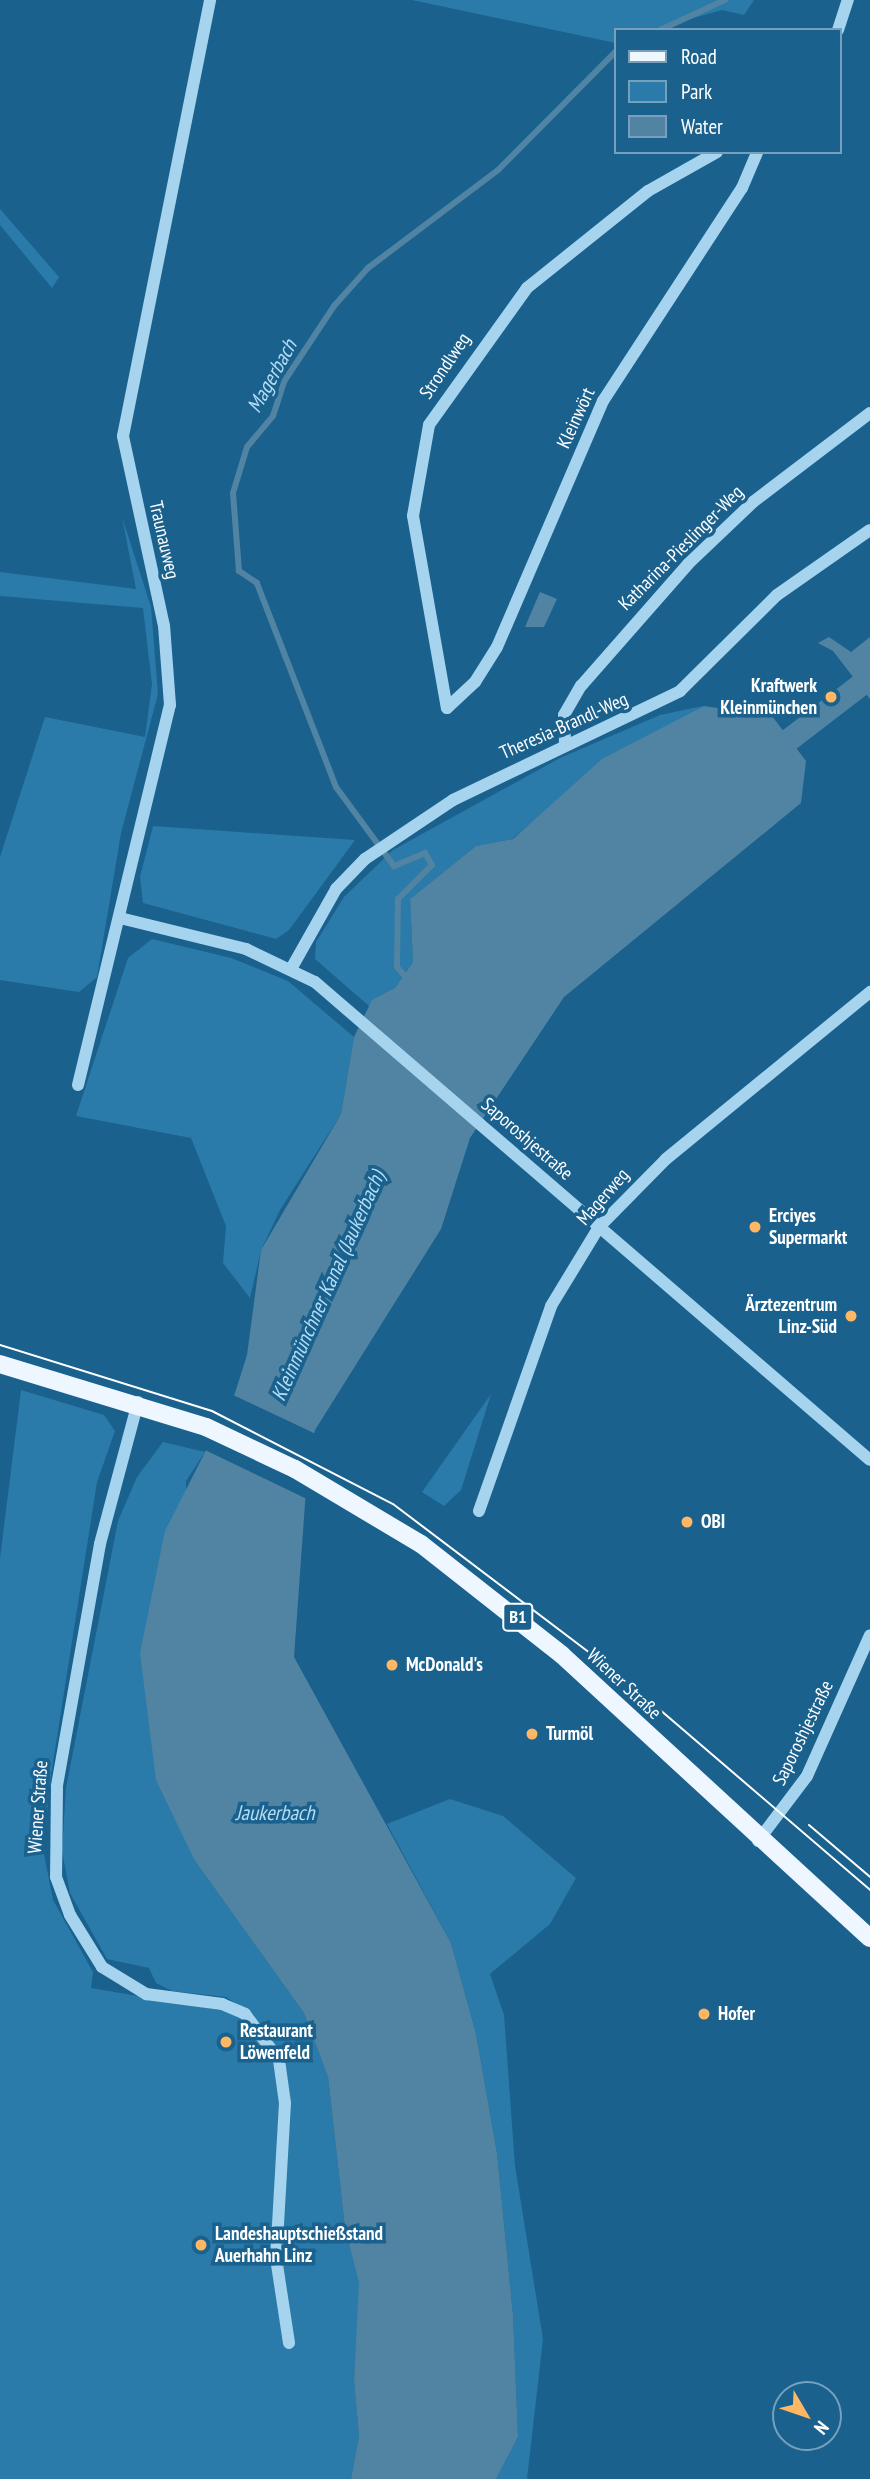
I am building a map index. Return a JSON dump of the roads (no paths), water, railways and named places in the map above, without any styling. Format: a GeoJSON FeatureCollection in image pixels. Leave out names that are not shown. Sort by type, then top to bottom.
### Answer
{"type":"FeatureCollection","features":[{"type":"Feature","properties":{"kind":"main road","name":"Wiener Straße"},"geometry":{"type":"LineString","coordinates":[[0,1364],[138,1402],[206,1427],[328,1487],[421,1544],[517,1616],[758,1840],[870,1938]]}},
{"type":"Feature","properties":{"kind":"street","name":"Traunauweg"},"geometry":{"type":"LineString","coordinates":[[78,1085],[170,705],[164,626],[127,467],[124,426],[210,0]]}},
{"type":"Feature","properties":{"kind":"street"},"geometry":{"type":"LineString","coordinates":[[839,28],[848,0]]}},
{"type":"Feature","properties":{"kind":"street","name":"Strondlweg"},"geometry":{"type":"LineString","coordinates":[[447,708],[413,516],[429,425],[527,288],[648,191],[713,154]]}},
{"type":"Feature","properties":{"kind":"street","name":"Kleinwört"},"geometry":{"type":"LineString","coordinates":[[447,708],[475,682],[497,648],[603,401],[742,188],[756,154]]}},
{"type":"Feature","properties":{"kind":"street","name":"Katharina-Pieslinger-Weg"},"geometry":{"type":"LineString","coordinates":[[565,743],[564,715],[580,686],[688,564],[753,502],[870,413]]}},
{"type":"Feature","properties":{"kind":"street","name":"Theresia-Brandl-Weg"},"geometry":{"type":"LineString","coordinates":[[291,969],[337,889],[365,859],[453,800],[565,743],[681,691],[777,595],[870,530]]}},
{"type":"Feature","properties":{"kind":"street","name":"Saporoshjestraße"},"geometry":{"type":"LineString","coordinates":[[120,918],[246,949],[291,969],[337,1000],[870,1460]]}},
{"type":"Feature","properties":{"kind":"street","name":"Magerweg"},"geometry":{"type":"LineString","coordinates":[[478,1511],[551,1306],[599,1227],[666,1160],[870,992]]}},
{"type":"Feature","properties":{"kind":"street","name":"Wiener Straße"},"geometry":{"type":"LineString","coordinates":[[138,1402],[100,1544],[59,1773],[56,1877],[69,1915],[102,1967],[146,1994],[222,2004],[245,2014],[264,2033],[279,2060],[285,2103],[276,2258],[289,2343]]}},
{"type":"Feature","properties":{"kind":"street","name":"Saporoshjestraße"},"geometry":{"type":"LineString","coordinates":[[758,1840],[807,1776],[870,1635]]}},
{"type":"Feature","properties":{"kind":"water"},"geometry":{"type":"Polygon","coordinates":[[[540,592],[557,599],[544,627],[525,627],[540,592]]]}},
{"type":"Feature","properties":{"kind":"water"},"geometry":{"type":"Polygon","coordinates":[[[829,637],[851,652],[870,637],[870,699],[833,651],[818,643],[829,637]]]}},
{"type":"Feature","properties":{"kind":"water","name":"Jaukerbach"},"geometry":{"type":"Polygon","coordinates":[[[704,706],[772,716],[806,761],[801,803],[564,997],[470,1138],[441,1229],[315,1430],[308,1462],[294,1657],[451,1943],[476,2034],[497,2153],[513,2315],[518,2437],[496,2479],[351,2479],[359,2436],[354,2381],[359,2282],[345,2228],[328,2077],[304,2013],[195,1861],[156,1780],[140,1653],[165,1531],[235,1393],[247,1355],[261,1250],[341,1114],[354,1037],[372,1000],[395,988],[413,962],[410,899],[476,846],[513,839],[602,759],[704,706]]]}},
{"type":"Feature","properties":{"kind":"waterway","name":"Magerbach"},"geometry":{"type":"LineString","coordinates":[[664,28],[725,0]]}},
{"type":"Feature","properties":{"kind":"waterway","name":"Magerbach"},"geometry":{"type":"LineString","coordinates":[[408,980],[397,967],[398,899],[432,865],[425,853],[394,866],[336,787],[257,583],[239,571],[233,493],[247,447],[273,416],[285,380],[334,306],[368,268],[498,170],[614,53]]}},
{"type":"Feature","properties":{"kind":"waterway","name":"Kleinmünchner Kanal (Jaukerbach)"},"geometry":{"type":"LineString","coordinates":[[767,756],[870,677]]}},
{"type":"Feature","properties":{"kind":"tram line"},"geometry":{"type":"LineString","coordinates":[[0,1345],[212,1411],[393,1504],[624,1679],[870,1890]]}},
{"type":"Feature","properties":{"kind":"tram line"},"geometry":{"type":"LineString","coordinates":[[809,1825],[870,1877]]}},
{"type":"Feature","properties":{"kind":"place","name":"Kraftwerk Kleinmünchen"},"geometry":{"type":"Point","coordinates":[831,697]}},
{"type":"Feature","properties":{"kind":"place","name":"Erciyes Supermarkt"},"geometry":{"type":"Point","coordinates":[755,1227]}},
{"type":"Feature","properties":{"kind":"place","name":"Ärztezentrum Linz-Süd"},"geometry":{"type":"Point","coordinates":[851,1316]}},
{"type":"Feature","properties":{"kind":"place","name":"OBI"},"geometry":{"type":"Point","coordinates":[687,1522]}},
{"type":"Feature","properties":{"kind":"place","name":"McDonald's"},"geometry":{"type":"Point","coordinates":[392,1665]}},
{"type":"Feature","properties":{"kind":"place","name":"Turmöl"},"geometry":{"type":"Point","coordinates":[532,1734]}},
{"type":"Feature","properties":{"kind":"place","name":"Hofer"},"geometry":{"type":"Point","coordinates":[704,2014]}},
{"type":"Feature","properties":{"kind":"place","name":"Restaurant Löwenfeld"},"geometry":{"type":"Point","coordinates":[226,2042]}},
{"type":"Feature","properties":{"kind":"place","name":"Landeshauptschießstand Auerhahn Linz"},"geometry":{"type":"Point","coordinates":[201,2245]}}]}
